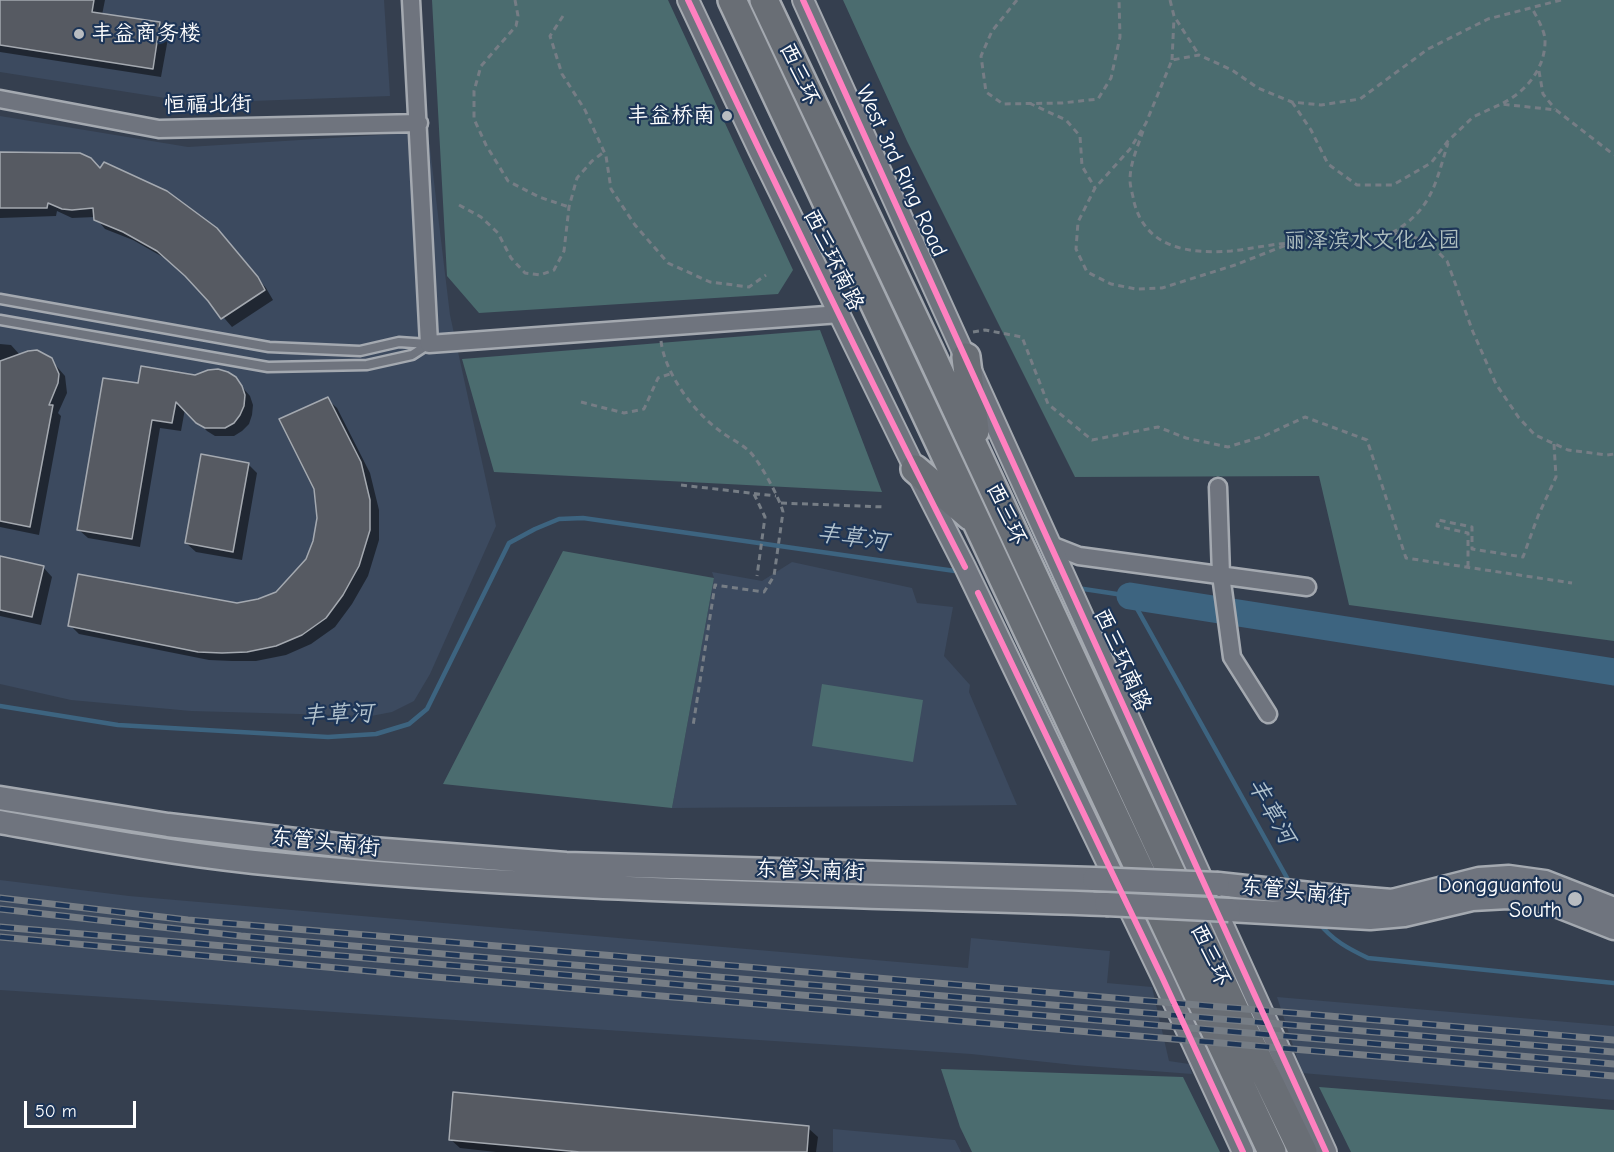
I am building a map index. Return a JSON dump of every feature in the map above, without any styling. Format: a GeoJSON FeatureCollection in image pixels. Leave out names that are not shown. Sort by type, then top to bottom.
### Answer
{"type":"FeatureCollection","features":[{"type":"Feature","properties":{"kind":"highway","name":"西三环"},"geometry":{"type":"LineString","coordinates":[[732,0],[1272,1152]]}},
{"type":"Feature","properties":{"kind":"highway","name":"西三环"},"geometry":{"type":"LineString","coordinates":[[764,0],[1303,1152]]}},
{"type":"Feature","properties":{"kind":"highway"},"geometry":{"type":"LineString","coordinates":[[961,346],[978,456]]}},
{"type":"Feature","properties":{"kind":"highway"},"geometry":{"type":"LineString","coordinates":[[915,469],[978,523]]}},
{"type":"Feature","properties":{"kind":"main road","name":"东管头南街"},"geometry":{"type":"LineString","coordinates":[[0,798],[168,825],[372,849],[543,862],[1218,884],[1281,890],[1370,918],[1404,915],[1472,898],[1508,897],[1548,902],[1614,928]]}},
{"type":"Feature","properties":{"kind":"main road","name":"东管头南街"},"geometry":{"type":"LineString","coordinates":[[0,822],[99,840],[251,862],[530,885],[1106,904],[1296,913],[1324,905],[1392,901],[1479,879],[1509,877],[1545,882],[1614,909]]}},
{"type":"Feature","properties":{"kind":"street"},"geometry":{"type":"LineString","coordinates":[[411,0],[429,344],[840,314]]}},
{"type":"Feature","properties":{"kind":"street","name":"西三环南路"},"geometry":{"type":"LineString","coordinates":[[688,0],[915,469],[978,593],[1243,1152]]}},
{"type":"Feature","properties":{"kind":"street","name":"West 3rd Ring Road"},"geometry":{"type":"LineString","coordinates":[[803,0],[961,346]]}},
{"type":"Feature","properties":{"kind":"street","name":"恒福北街"},"geometry":{"type":"LineString","coordinates":[[0,99],[159,129],[419,123]]}},
{"type":"Feature","properties":{"kind":"street","name":"西三环南路"},"geometry":{"type":"LineString","coordinates":[[961,346],[1326,1152]]}},
{"type":"Feature","properties":{"kind":"street"},"geometry":{"type":"LineString","coordinates":[[1218,487],[1221,575],[1232,657],[1269,714]]}},
{"type":"Feature","properties":{"kind":"street"},"geometry":{"type":"LineString","coordinates":[[1051,544],[1079,556],[1307,587]]}},
{"type":"Feature","properties":{"kind":"lane"},"geometry":{"type":"LineString","coordinates":[[0,299],[269,347],[360,351],[399,342],[429,344]]}},
{"type":"Feature","properties":{"kind":"lane"},"geometry":{"type":"LineString","coordinates":[[0,320],[268,367],[367,365],[412,355],[429,344]]}},
{"type":"Feature","properties":{"kind":"path"},"geometry":{"type":"LineString","coordinates":[[515,0],[518,16],[516,26],[481,66],[474,91],[474,119],[486,145],[508,180],[539,198],[569,207]]}},
{"type":"Feature","properties":{"kind":"path"},"geometry":{"type":"LineString","coordinates":[[1017,0],[992,32],[981,56],[986,92],[1003,104],[1062,103],[1098,99],[1111,78],[1120,37],[1119,0]]}},
{"type":"Feature","properties":{"kind":"path"},"geometry":{"type":"LineString","coordinates":[[1170,0],[1174,16],[1172,60],[1146,123],[1133,162],[1130,180],[1137,214],[1145,227],[1170,246],[1185,250],[1233,251],[1264,245],[1391,233],[1426,240],[1448,261],[1473,332],[1496,384],[1519,418],[1535,435],[1569,450],[1614,454]]}},
{"type":"Feature","properties":{"kind":"path"},"geometry":{"type":"LineString","coordinates":[[1174,16],[1199,55],[1232,70],[1258,88],[1292,102],[1321,105],[1360,99],[1428,49],[1488,19],[1561,0]]}},
{"type":"Feature","properties":{"kind":"path"},"geometry":{"type":"LineString","coordinates":[[1533,8],[1545,38],[1539,71],[1543,94],[1556,110],[1614,155]]}},
{"type":"Feature","properties":{"kind":"path"},"geometry":{"type":"LineString","coordinates":[[563,16],[550,36],[562,74],[585,110],[604,152],[610,189],[635,225],[668,263],[710,282],[749,287],[766,275]]}},
{"type":"Feature","properties":{"kind":"path"},"geometry":{"type":"LineString","coordinates":[[1172,60],[1199,55]]}},
{"type":"Feature","properties":{"kind":"path"},"geometry":{"type":"LineString","coordinates":[[1292,102],[1311,130],[1328,164],[1357,185],[1393,185],[1431,163],[1448,141],[1473,117],[1518,96],[1539,71]]}},
{"type":"Feature","properties":{"kind":"path"},"geometry":{"type":"LineString","coordinates":[[1028,102],[1066,120],[1080,136],[1082,166],[1095,188]]}},
{"type":"Feature","properties":{"kind":"path"},"geometry":{"type":"LineString","coordinates":[[1501,104],[1556,110]]}},
{"type":"Feature","properties":{"kind":"path"},"geometry":{"type":"LineString","coordinates":[[1146,123],[1130,149],[1095,188],[1078,222],[1076,249],[1087,272],[1111,284],[1136,289],[1162,288],[1235,265],[1294,242]]}},
{"type":"Feature","properties":{"kind":"path"},"geometry":{"type":"LineString","coordinates":[[1391,233],[1411,222],[1430,199],[1448,141]]}},
{"type":"Feature","properties":{"kind":"path"},"geometry":{"type":"LineString","coordinates":[[459,205],[482,217],[498,233],[511,258],[525,273],[540,274],[554,270],[560,261],[567,237],[569,207],[577,178],[592,161],[604,152]]}},
{"type":"Feature","properties":{"kind":"path"},"geometry":{"type":"LineString","coordinates":[[660,327],[662,350],[684,397],[721,432],[738,441],[752,454],[781,503],[783,512],[774,576],[764,592],[715,585],[693,726]]}},
{"type":"Feature","properties":{"kind":"path"},"geometry":{"type":"LineString","coordinates":[[961,346],[985,330],[1022,337],[1048,404],[1092,440],[1158,427],[1186,438],[1228,447],[1264,436],[1305,417],[1367,440],[1406,558],[1572,583]]}},
{"type":"Feature","properties":{"kind":"path"},"geometry":{"type":"LineString","coordinates":[[581,402],[624,412],[644,409],[658,378],[673,374]]}},
{"type":"Feature","properties":{"kind":"path"},"geometry":{"type":"LineString","coordinates":[[1468,567],[1468,533],[1437,526],[1438,520],[1472,527],[1472,549],[1523,557],[1556,477],[1554,444]]}},
{"type":"Feature","properties":{"kind":"path"},"geometry":{"type":"LineString","coordinates":[[681,485],[776,496]]}},
{"type":"Feature","properties":{"kind":"path"},"geometry":{"type":"LineString","coordinates":[[754,494],[765,517],[757,576]]}},
{"type":"Feature","properties":{"kind":"path"},"geometry":{"type":"LineString","coordinates":[[781,503],[885,507]]}},
{"type":"Feature","properties":{"kind":"shaded area"},"geometry":{"type":"Polygon","coordinates":[[[0,0],[384,0],[390,96],[197,103],[0,72],[0,0]]]}},
{"type":"Feature","properties":{"kind":"shaded area"},"geometry":{"type":"Polygon","coordinates":[[[0,116],[188,147],[428,132],[450,315],[496,526],[430,674],[414,701],[392,712],[371,716],[191,711],[71,700],[0,684],[0,116]]]}},
{"type":"Feature","properties":{"kind":"shaded area"},"geometry":{"type":"Polygon","coordinates":[[[792,562],[912,588],[917,603],[953,607],[944,656],[970,685],[969,692],[1017,805],[672,808],[714,578],[712,572],[762,581],[792,562]]]}},
{"type":"Feature","properties":{"kind":"shaded area"},"geometry":{"type":"Polygon","coordinates":[[[0,880],[129,896],[968,968],[971,938],[1110,951],[1107,983],[1152,987],[1169,1061],[1189,1064],[1192,1074],[971,1054],[0,990],[0,880]]]}},
{"type":"Feature","properties":{"kind":"shaded area"},"geometry":{"type":"Polygon","coordinates":[[[1277,997],[1614,1026],[1614,1100],[1302,1073],[1277,997]]]}},
{"type":"Feature","properties":{"kind":"shaded area"},"geometry":{"type":"Polygon","coordinates":[[[833,1129],[955,1140],[961,1152],[833,1152],[833,1129]]]}},
{"type":"Feature","properties":{"kind":"green space"},"geometry":{"type":"Polygon","coordinates":[[[432,0],[668,0],[793,270],[778,294],[479,313],[447,276],[432,0]]]}},
{"type":"Feature","properties":{"kind":"green space","name":"丽泽滨水文化公园"},"geometry":{"type":"Polygon","coordinates":[[[843,0],[1614,0],[1614,641],[1349,605],[1319,476],[1075,477],[907,141],[843,0]]]}},
{"type":"Feature","properties":{"kind":"green space"},"geometry":{"type":"Polygon","coordinates":[[[820,330],[882,492],[494,472],[462,359],[820,330]]]}},
{"type":"Feature","properties":{"kind":"green space"},"geometry":{"type":"Polygon","coordinates":[[[563,551],[714,578],[672,808],[443,784],[563,551]]]}},
{"type":"Feature","properties":{"kind":"green space"},"geometry":{"type":"Polygon","coordinates":[[[822,684],[923,700],[913,762],[812,746],[822,684]]]}},
{"type":"Feature","properties":{"kind":"green space"},"geometry":{"type":"Polygon","coordinates":[[[941,1069],[1183,1077],[1220,1152],[972,1152],[960,1127],[941,1069]]]}},
{"type":"Feature","properties":{"kind":"green space"},"geometry":{"type":"Polygon","coordinates":[[[1319,1087],[1614,1110],[1614,1152],[1351,1152],[1319,1087]]]}},
{"type":"Feature","properties":{"kind":"building","name":"丰益商务楼"},"geometry":{"type":"Polygon","coordinates":[[[0,0],[94,0],[92,12],[160,22],[153,69],[0,45],[0,0]]]}},
{"type":"Feature","properties":{"kind":"building"},"geometry":{"type":"Polygon","coordinates":[[[0,152],[80,153],[91,158],[100,168],[104,162],[167,191],[217,228],[258,277],[265,290],[221,319],[185,276],[157,251],[123,232],[94,220],[93,208],[62,209],[48,203],[47,208],[0,208],[0,152]]]}},
{"type":"Feature","properties":{"kind":"building"},"geometry":{"type":"Polygon","coordinates":[[[37,350],[52,358],[59,374],[58,383],[49,405],[53,405],[30,527],[0,521],[0,361],[37,350]]]}},
{"type":"Feature","properties":{"kind":"building"},"geometry":{"type":"Polygon","coordinates":[[[141,366],[195,375],[218,369],[228,372],[236,377],[242,386],[245,395],[244,406],[234,423],[225,428],[205,428],[196,423],[176,402],[172,423],[152,420],[132,539],[77,530],[103,378],[138,383],[141,366]]]}},
{"type":"Feature","properties":{"kind":"building"},"geometry":{"type":"Polygon","coordinates":[[[328,397],[361,462],[370,500],[370,530],[359,566],[343,595],[326,618],[302,635],[276,646],[247,652],[222,653],[198,652],[68,626],[78,574],[237,603],[258,599],[276,592],[306,559],[313,541],[317,518],[314,489],[279,419],[328,397]]]}},
{"type":"Feature","properties":{"kind":"building"},"geometry":{"type":"Polygon","coordinates":[[[201,454],[249,463],[233,552],[185,543],[201,454]]]}},
{"type":"Feature","properties":{"kind":"building"},"geometry":{"type":"Polygon","coordinates":[[[0,556],[44,566],[32,617],[0,610],[0,556]]]}},
{"type":"Feature","properties":{"kind":"building"},"geometry":{"type":"Polygon","coordinates":[[[453,1092],[809,1126],[807,1152],[580,1152],[449,1140],[453,1092]]]}},
{"type":"Feature","properties":{"kind":"waterway","name":"丰草河"},"geometry":{"type":"LineString","coordinates":[[0,706],[118,725],[328,737],[376,734],[409,724],[427,709],[509,543],[559,519],[583,518],[962,572]]}},
{"type":"Feature","properties":{"kind":"waterway","name":"丰草河"},"geometry":{"type":"LineString","coordinates":[[1077,588],[1130,596],[1291,885]]}},
{"type":"Feature","properties":{"kind":"waterway"},"geometry":{"type":"LineString","coordinates":[[1130,596],[1614,672]]}},
{"type":"Feature","properties":{"kind":"waterway","name":"丰草河"},"geometry":{"type":"LineString","coordinates":[[1319,923],[1341,944],[1368,958],[1614,983]]}},
{"type":"Feature","properties":{"kind":"railway"},"geometry":{"type":"LineString","coordinates":[[0,898],[188,920],[1614,1040]]}},
{"type":"Feature","properties":{"kind":"railway"},"geometry":{"type":"LineString","coordinates":[[0,909],[241,936],[466,956],[1614,1052]]}},
{"type":"Feature","properties":{"kind":"railway"},"geometry":{"type":"LineString","coordinates":[[0,927],[1614,1064]]}},
{"type":"Feature","properties":{"kind":"railway"},"geometry":{"type":"LineString","coordinates":[[0,937],[435,977],[1614,1076]]}},
{"type":"Feature","properties":{"kind":"cycle path"},"geometry":{"type":"LineString","coordinates":[[688,0],[824,285],[965,567]]}},
{"type":"Feature","properties":{"kind":"cycle path"},"geometry":{"type":"LineString","coordinates":[[803,0],[1326,1152]]}},
{"type":"Feature","properties":{"kind":"cycle path"},"geometry":{"type":"LineString","coordinates":[[978,593],[1243,1152]]}},
{"type":"Feature","properties":{"kind":"place","name":"丰益商务楼"},"geometry":{"type":"Point","coordinates":[79,34]}},
{"type":"Feature","properties":{"kind":"place","name":"丰益桥南"},"geometry":{"type":"Point","coordinates":[727,116]}},
{"type":"Feature","properties":{"kind":"place","name":"Dongguantou South"},"geometry":{"type":"Point","coordinates":[1575,899]}}]}
